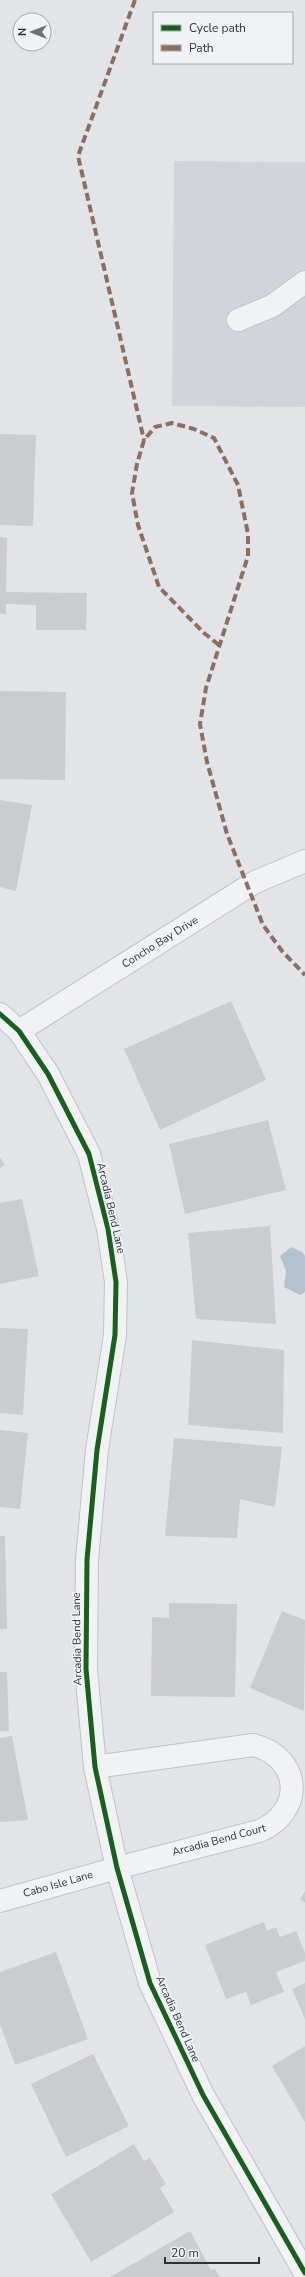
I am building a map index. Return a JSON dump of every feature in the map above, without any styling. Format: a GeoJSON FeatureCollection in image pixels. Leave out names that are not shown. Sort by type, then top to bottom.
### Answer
{"type":"FeatureCollection","features":[{"type":"Feature","properties":{"kind":"street"},"geometry":{"type":"LineString","coordinates":[[238,320],[272,306],[305,282]]}},
{"type":"Feature","properties":{"kind":"street","name":"Concho Bay Drive"},"geometry":{"type":"LineString","coordinates":[[18,1031],[255,882],[305,861]]}},
{"type":"Feature","properties":{"kind":"street","name":"Arcadia Bend Lane"},"geometry":{"type":"LineString","coordinates":[[0,1014],[18,1031],[48,1074],[89,1154],[108,1229],[116,1282],[115,1335],[97,1450],[87,1560],[86,1669],[96,1767],[117,1868],[150,1983],[202,2095],[305,2273]]}},
{"type":"Feature","properties":{"kind":"street","name":"Arcadia Bend Court"},"geometry":{"type":"LineString","coordinates":[[96,1767],[253,1745],[266,1748],[277,1756],[286,1767],[291,1779],[292,1792],[289,1806],[282,1817],[271,1826],[117,1868]]}},
{"type":"Feature","properties":{"kind":"street","name":"Cabo Isle Lane"},"geometry":{"type":"LineString","coordinates":[[0,1901],[117,1868]]}},
{"type":"Feature","properties":{"kind":"shaded area"},"geometry":{"type":"Polygon","coordinates":[[[174,161],[305,162],[305,407],[172,406],[174,161]]]}},
{"type":"Feature","properties":{"kind":"water"},"geometry":{"type":"Polygon","coordinates":[[[291,1247],[302,1252],[305,1256],[305,1292],[300,1295],[284,1287],[286,1271],[280,1256],[291,1247]]]}},
{"type":"Feature","properties":{"kind":"building"},"geometry":{"type":"Polygon","coordinates":[[[0,434],[36,435],[33,526],[0,525],[0,434]]]}},
{"type":"Feature","properties":{"kind":"building"},"geometry":{"type":"Polygon","coordinates":[[[0,537],[7,538],[6,592],[87,593],[86,630],[36,630],[36,605],[6,604],[6,614],[0,614],[0,537]]]}},
{"type":"Feature","properties":{"kind":"building"},"geometry":{"type":"Polygon","coordinates":[[[0,691],[66,692],[65,780],[0,779],[0,691]]]}},
{"type":"Feature","properties":{"kind":"building"},"geometry":{"type":"Polygon","coordinates":[[[0,800],[32,805],[16,891],[0,887],[0,800]]]}},
{"type":"Feature","properties":{"kind":"building"},"geometry":{"type":"Polygon","coordinates":[[[231,1001],[266,1080],[160,1130],[124,1049],[231,1001]]]}},
{"type":"Feature","properties":{"kind":"building"},"geometry":{"type":"Polygon","coordinates":[[[268,1120],[286,1190],[185,1214],[169,1144],[268,1120]]]}},
{"type":"Feature","properties":{"kind":"building"},"geometry":{"type":"Polygon","coordinates":[[[0,1157],[5,1165],[0,1168],[0,1157]]]}},
{"type":"Feature","properties":{"kind":"building"},"geometry":{"type":"Polygon","coordinates":[[[22,1199],[39,1276],[0,1284],[0,1203],[22,1199]]]}},
{"type":"Feature","properties":{"kind":"building"},"geometry":{"type":"Polygon","coordinates":[[[270,1226],[276,1324],[196,1319],[188,1233],[270,1226]]]}},
{"type":"Feature","properties":{"kind":"building"},"geometry":{"type":"Polygon","coordinates":[[[0,1328],[28,1329],[23,1415],[0,1413],[0,1328]]]}},
{"type":"Feature","properties":{"kind":"building"},"geometry":{"type":"Polygon","coordinates":[[[192,1340],[284,1350],[283,1433],[188,1425],[192,1340]]]}},
{"type":"Feature","properties":{"kind":"building"},"geometry":{"type":"Polygon","coordinates":[[[0,1430],[28,1433],[20,1509],[0,1507],[0,1430]]]}},
{"type":"Feature","properties":{"kind":"building"},"geometry":{"type":"Polygon","coordinates":[[[174,1438],[282,1447],[275,1507],[240,1499],[237,1538],[165,1536],[174,1438]]]}},
{"type":"Feature","properties":{"kind":"building"},"geometry":{"type":"Polygon","coordinates":[[[0,1536],[5,1536],[7,1629],[0,1629],[0,1536]]]}},
{"type":"Feature","properties":{"kind":"building"},"geometry":{"type":"Polygon","coordinates":[[[169,1603],[237,1604],[235,1697],[151,1696],[152,1617],[169,1618],[169,1603]]]}},
{"type":"Feature","properties":{"kind":"building"},"geometry":{"type":"Polygon","coordinates":[[[282,1611],[305,1620],[304,1711],[250,1688],[282,1611]]]}},
{"type":"Feature","properties":{"kind":"building"},"geometry":{"type":"Polygon","coordinates":[[[0,1672],[7,1672],[9,1731],[0,1731],[0,1672]]]}},
{"type":"Feature","properties":{"kind":"building"},"geometry":{"type":"Polygon","coordinates":[[[12,1736],[28,1820],[0,1822],[0,1738],[12,1736]]]}},
{"type":"Feature","properties":{"kind":"building"},"geometry":{"type":"Polygon","coordinates":[[[305,1891],[305,1903],[300,1899],[305,1891]]]}},
{"type":"Feature","properties":{"kind":"building"},"geometry":{"type":"Polygon","coordinates":[[[264,1922],[267,1931],[276,1927],[280,1937],[296,1931],[305,1953],[305,1961],[276,1972],[284,1992],[251,2005],[246,1992],[226,1999],[205,1945],[264,1922]]]}},
{"type":"Feature","properties":{"kind":"building"},"geometry":{"type":"Polygon","coordinates":[[[56,1952],[88,2039],[15,2065],[0,2024],[0,1972],[56,1952]]]}},
{"type":"Feature","properties":{"kind":"building"},"geometry":{"type":"Polygon","coordinates":[[[305,1983],[305,2019],[292,1989],[305,1983]]]}},
{"type":"Feature","properties":{"kind":"building"},"geometry":{"type":"Polygon","coordinates":[[[305,2046],[305,2122],[272,2066],[305,2046]]]}},
{"type":"Feature","properties":{"kind":"building"},"geometry":{"type":"Polygon","coordinates":[[[93,2054],[129,2126],[66,2157],[31,2084],[93,2054]]]}},
{"type":"Feature","properties":{"kind":"building"},"geometry":{"type":"Polygon","coordinates":[[[134,2144],[144,2161],[150,2158],[166,2184],[160,2188],[174,2212],[91,2262],[51,2194],[134,2144]]]}},
{"type":"Feature","properties":{"kind":"building"},"geometry":{"type":"Polygon","coordinates":[[[190,2231],[211,2270],[215,2269],[220,2277],[110,2277],[190,2231]]]}},
{"type":"Feature","properties":{"kind":"marked path"},"geometry":{"type":"LineString","coordinates":[[135,0],[78,156],[144,440]]}},
{"type":"Feature","properties":{"kind":"marked path"},"geometry":{"type":"LineString","coordinates":[[219,645],[204,633],[159,587],[138,525],[132,493],[137,464],[144,440],[155,427],[172,423],[194,429],[214,438],[238,485],[248,534],[248,556],[206,688],[200,724],[207,762],[227,834],[263,925],[282,951],[305,975]]}},
{"type":"Feature","properties":{"kind":"cycle path"},"geometry":{"type":"LineString","coordinates":[[0,1014],[19,1031],[48,1074],[89,1154],[108,1229],[116,1282],[115,1335],[97,1450],[87,1560],[86,1669],[95,1767],[117,1868],[150,1983],[203,2095],[305,2273]]}}]}
